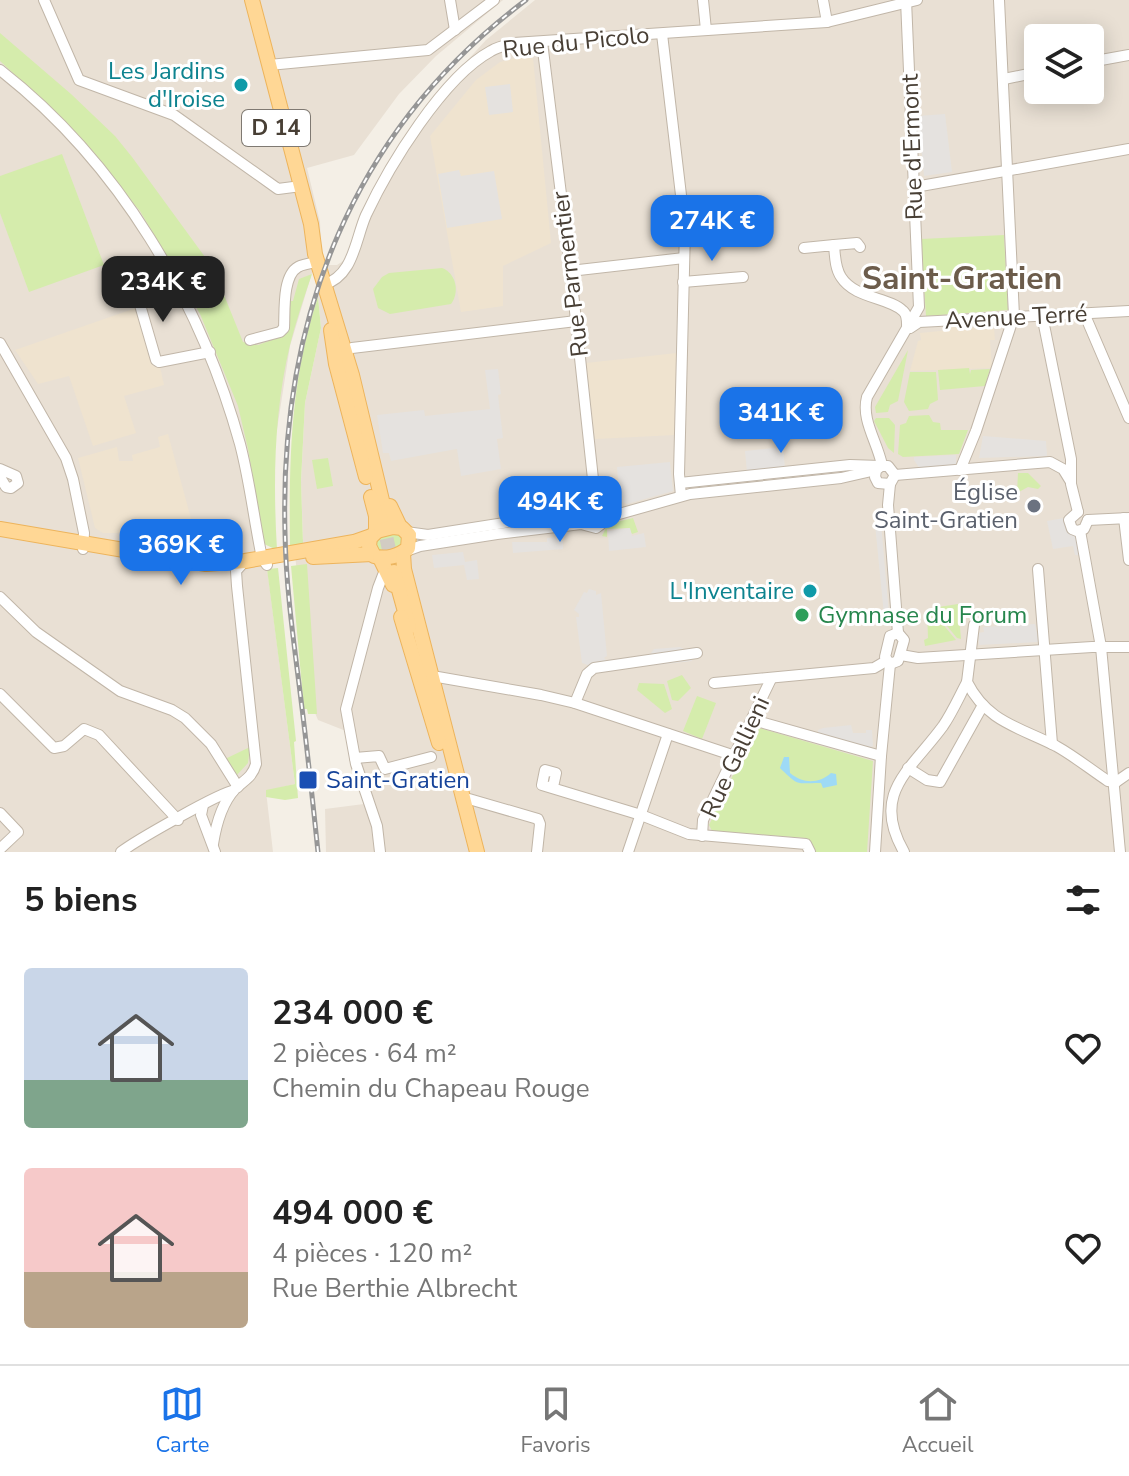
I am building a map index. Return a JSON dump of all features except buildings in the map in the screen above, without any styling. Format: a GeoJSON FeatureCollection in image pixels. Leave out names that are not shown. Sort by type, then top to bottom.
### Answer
{"type":"FeatureCollection","features":[{"type":"Feature","properties":{"kind":"main road","name":"D 14"},"geometry":{"type":"LineString","coordinates":[[243,0],[296,187]]}},
{"type":"Feature","properties":{"kind":"main road","name":"D 14"},"geometry":{"type":"LineString","coordinates":[[252,0],[296,187],[302,227],[316,258],[345,352],[384,517],[332,338]]}},
{"type":"Feature","properties":{"kind":"main road","name":"D 14"},"geometry":{"type":"LineString","coordinates":[[329,304],[342,386],[374,509],[373,534]]}},
{"type":"Feature","properties":{"kind":"main road","name":"D 14"},"geometry":{"type":"LineString","coordinates":[[352,379],[392,512],[403,530]]}},
{"type":"Feature","properties":{"kind":"main road"},"geometry":{"type":"LineString","coordinates":[[0,529],[202,571],[304,558],[386,565],[404,552],[410,542],[403,530],[373,534],[361,541],[265,562]]}},
{"type":"Feature","properties":{"kind":"main road"},"geometry":{"type":"LineString","coordinates":[[373,534],[369,546],[386,565],[458,777]]}},
{"type":"Feature","properties":{"kind":"main road"},"geometry":{"type":"LineString","coordinates":[[0,537],[84,545]]}},
{"type":"Feature","properties":{"kind":"main road"},"geometry":{"type":"LineString","coordinates":[[404,552],[404,569],[458,777],[468,852]]}},
{"type":"Feature","properties":{"kind":"main road"},"geometry":{"type":"LineString","coordinates":[[386,565],[435,750],[460,803],[477,852]]}},
{"type":"Feature","properties":{"kind":"street"},"geometry":{"type":"LineString","coordinates":[[44,0],[79,80],[174,115],[278,189],[296,187]]}},
{"type":"Feature","properties":{"kind":"street"},"geometry":{"type":"LineString","coordinates":[[450,0],[455,30]]}},
{"type":"Feature","properties":{"kind":"street"},"geometry":{"type":"LineString","coordinates":[[269,65],[428,50],[494,0]]}},
{"type":"Feature","properties":{"kind":"street"},"geometry":{"type":"LineString","coordinates":[[703,0],[706,30]]}},
{"type":"Feature","properties":{"kind":"street"},"geometry":{"type":"LineString","coordinates":[[823,0],[827,22]]}},
{"type":"Feature","properties":{"kind":"street"},"geometry":{"type":"LineString","coordinates":[[960,470],[982,416],[1014,316],[999,0]]}},
{"type":"Feature","properties":{"kind":"street","name":"Rue du Picolo"},"geometry":{"type":"LineString","coordinates":[[323,285],[346,269],[365,218],[408,142],[452,84],[493,49],[514,43],[827,22],[909,1]]}},
{"type":"Feature","properties":{"kind":"street","name":"Rue d'Ermont"},"geometry":{"type":"LineString","coordinates":[[883,475],[878,444],[864,409],[867,397],[918,310],[909,1]]}},
{"type":"Feature","properties":{"kind":"street"},"geometry":{"type":"LineString","coordinates":[[662,34],[683,209],[681,496]]}},
{"type":"Feature","properties":{"kind":"street","name":"Rue Parmentier"},"geometry":{"type":"LineString","coordinates":[[542,42],[576,321],[591,508],[584,517],[586,524]]}},
{"type":"Feature","properties":{"kind":"street"},"geometry":{"type":"LineString","coordinates":[[1104,59],[1129,55]]}},
{"type":"Feature","properties":{"kind":"street"},"geometry":{"type":"LineString","coordinates":[[0,70],[49,115],[117,190],[147,234],[196,320],[210,352],[240,446],[265,562]]}},
{"type":"Feature","properties":{"kind":"street"},"geometry":{"type":"LineString","coordinates":[[1004,79],[1024,75]]}},
{"type":"Feature","properties":{"kind":"street"},"geometry":{"type":"LineString","coordinates":[[915,187],[1129,149]]}},
{"type":"Feature","properties":{"kind":"street"},"geometry":{"type":"LineString","coordinates":[[804,248],[857,243],[860,247]]}},
{"type":"Feature","properties":{"kind":"street"},"geometry":{"type":"LineString","coordinates":[[834,245],[838,271],[845,282],[866,296],[902,309],[912,307],[918,295]]}},
{"type":"Feature","properties":{"kind":"street"},"geometry":{"type":"LineString","coordinates":[[250,340],[280,332],[284,328],[291,274],[316,258]]}},
{"type":"Feature","properties":{"kind":"street"},"geometry":{"type":"LineString","coordinates":[[570,271],[684,258]]}},
{"type":"Feature","properties":{"kind":"street"},"geometry":{"type":"LineString","coordinates":[[131,274],[156,360],[159,362],[210,352]]}},
{"type":"Feature","properties":{"kind":"street"},"geometry":{"type":"LineString","coordinates":[[683,282],[743,277]]}},
{"type":"Feature","properties":{"kind":"street"},"geometry":{"type":"LineString","coordinates":[[902,309],[907,331]]}},
{"type":"Feature","properties":{"kind":"street","name":"Avenue Terré"},"geometry":{"type":"LineString","coordinates":[[907,331],[919,322],[1129,311]]}},
{"type":"Feature","properties":{"kind":"street"},"geometry":{"type":"LineString","coordinates":[[1084,313],[1128,413]]}},
{"type":"Feature","properties":{"kind":"street"},"geometry":{"type":"LineString","coordinates":[[1042,315],[1071,459],[1071,484]]}},
{"type":"Feature","properties":{"kind":"street"},"geometry":{"type":"LineString","coordinates":[[345,352],[352,348],[576,321]]}},
{"type":"Feature","properties":{"kind":"street"},"geometry":{"type":"LineString","coordinates":[[0,343],[66,458],[73,479],[84,545]]}},
{"type":"Feature","properties":{"kind":"street"},"geometry":{"type":"LineString","coordinates":[[404,552],[420,546],[497,534],[586,524],[596,528],[607,517],[681,496],[841,478],[1050,462],[1063,469],[1071,484],[1078,512],[1088,520],[1126,518],[1129,560]]}},
{"type":"Feature","properties":{"kind":"street"},"geometry":{"type":"LineString","coordinates":[[680,483],[850,465],[883,475]]}},
{"type":"Feature","properties":{"kind":"street"},"geometry":{"type":"LineString","coordinates":[[0,469],[21,478],[11,488],[6,487],[0,477]]}},
{"type":"Feature","properties":{"kind":"street"},"geometry":{"type":"LineString","coordinates":[[714,683],[874,668],[898,661],[904,640],[898,633],[883,475]]}},
{"type":"Feature","properties":{"kind":"street"},"geometry":{"type":"LineString","coordinates":[[403,530],[428,535],[591,508],[607,517]]}},
{"type":"Feature","properties":{"kind":"street"},"geometry":{"type":"LineString","coordinates":[[1078,512],[1070,518],[1069,525],[1075,531],[1086,527],[1088,520]]}},
{"type":"Feature","properties":{"kind":"street"},"geometry":{"type":"LineString","coordinates":[[506,521],[534,531]]}},
{"type":"Feature","properties":{"kind":"street"},"geometry":{"type":"LineString","coordinates":[[1080,531],[1101,647],[1116,782],[1120,852]]}},
{"type":"Feature","properties":{"kind":"street"},"geometry":{"type":"LineString","coordinates":[[380,852],[377,826],[355,758],[346,709],[386,565]]}},
{"type":"Feature","properties":{"kind":"street"},"geometry":{"type":"LineString","coordinates":[[212,818],[250,777],[256,764],[240,566]]}},
{"type":"Feature","properties":{"kind":"street"},"geometry":{"type":"LineString","coordinates":[[1038,569],[1052,744]]}},
{"type":"Feature","properties":{"kind":"street"},"geometry":{"type":"LineString","coordinates":[[0,597],[36,632],[120,691],[172,710],[185,718],[211,744],[236,789]]}},
{"type":"Feature","properties":{"kind":"street"},"geometry":{"type":"LineString","coordinates":[[904,852],[894,830],[892,802],[901,776],[945,724],[967,682],[974,625]]}},
{"type":"Feature","properties":{"kind":"street"},"geometry":{"type":"LineString","coordinates":[[875,852],[889,679],[887,643],[890,636],[898,633]]}},
{"type":"Feature","properties":{"kind":"street"},"geometry":{"type":"LineString","coordinates":[[901,655],[918,658],[1129,647]]}},
{"type":"Feature","properties":{"kind":"street"},"geometry":{"type":"LineString","coordinates":[[575,703],[587,674],[594,668],[697,653]]}},
{"type":"Feature","properties":{"kind":"street"},"geometry":{"type":"LineString","coordinates":[[874,668],[886,673],[889,679]]}},
{"type":"Feature","properties":{"kind":"street"},"geometry":{"type":"LineString","coordinates":[[432,676],[575,703],[735,756]]}},
{"type":"Feature","properties":{"kind":"street","name":"Rue Gallieni"},"geometry":{"type":"LineString","coordinates":[[702,836],[703,820],[771,679]]}},
{"type":"Feature","properties":{"kind":"street"},"geometry":{"type":"LineString","coordinates":[[967,682],[983,705],[1003,723],[1052,744],[1108,781],[1116,782],[1129,773]]}},
{"type":"Feature","properties":{"kind":"street"},"geometry":{"type":"LineString","coordinates":[[0,694],[54,748],[64,746],[84,729],[99,735],[181,818],[212,818]]}},
{"type":"Feature","properties":{"kind":"street"},"geometry":{"type":"LineString","coordinates":[[908,768],[927,780],[940,782],[983,705]]}},
{"type":"Feature","properties":{"kind":"street"},"geometry":{"type":"LineString","coordinates":[[753,720],[881,756]]}},
{"type":"Feature","properties":{"kind":"street"},"geometry":{"type":"LineString","coordinates":[[628,852],[668,734]]}},
{"type":"Feature","properties":{"kind":"street"},"geometry":{"type":"LineString","coordinates":[[355,758],[379,756],[385,769],[435,750]]}},
{"type":"Feature","properties":{"kind":"street"},"geometry":{"type":"LineString","coordinates":[[553,787],[689,834],[806,844],[810,852]]}},
{"type":"Feature","properties":{"kind":"street"},"geometry":{"type":"LineString","coordinates":[[121,852],[188,812],[236,789]]}},
{"type":"Feature","properties":{"kind":"street"},"geometry":{"type":"LineString","coordinates":[[460,803],[469,799],[532,816],[540,821],[537,852]]}},
{"type":"Feature","properties":{"kind":"street"},"geometry":{"type":"LineString","coordinates":[[878,802],[892,802]]}},
{"type":"Feature","properties":{"kind":"street"},"geometry":{"type":"LineString","coordinates":[[212,818],[201,812],[207,804],[217,803],[212,818],[214,848]]}},
{"type":"Feature","properties":{"kind":"street"},"geometry":{"type":"LineString","coordinates":[[0,813],[18,832],[0,849]]}},
{"type":"Feature","properties":{"kind":"shaded area"},"geometry":{"type":"Polygon","coordinates":[[[0,0],[503,0],[436,56],[399,94],[354,155],[307,168],[320,222],[321,243],[290,346],[264,544],[295,784],[266,791],[273,852],[0,852],[0,0]]]}},
{"type":"Feature","properties":{"kind":"shaded area"},"geometry":{"type":"Polygon","coordinates":[[[535,0],[1129,0],[1129,852],[326,852],[325,809],[364,804],[349,755],[346,731],[318,720],[308,703],[294,541],[303,539],[301,482],[305,403],[321,328],[318,297],[329,265],[337,265],[346,259],[365,210],[454,75],[486,40],[535,0]]]}},
{"type":"Feature","properties":{"kind":"shaded area"},"geometry":{"type":"Polygon","coordinates":[[[533,58],[551,243],[503,266],[503,306],[461,312],[430,136],[476,80],[500,62],[533,58]]]}},
{"type":"Feature","properties":{"kind":"shaded area"},"geometry":{"type":"Polygon","coordinates":[[[510,84],[513,112],[489,115],[485,87],[510,84]]]}},
{"type":"Feature","properties":{"kind":"shaded area"},"geometry":{"type":"Polygon","coordinates":[[[945,114],[952,172],[924,176],[918,116],[945,114]]]}},
{"type":"Feature","properties":{"kind":"shaded area"},"geometry":{"type":"Polygon","coordinates":[[[459,170],[461,176],[494,171],[502,219],[447,228],[438,174],[459,170]]]}},
{"type":"Feature","properties":{"kind":"shaded area"},"geometry":{"type":"Polygon","coordinates":[[[136,308],[154,367],[160,367],[164,385],[124,396],[136,433],[93,446],[69,376],[38,384],[15,350],[136,308]]]}},
{"type":"Feature","properties":{"kind":"shaded area"},"geometry":{"type":"Polygon","coordinates":[[[950,327],[994,329],[995,340],[990,340],[992,368],[910,371],[918,341],[921,340],[920,333],[950,330],[950,327]]]}},
{"type":"Feature","properties":{"kind":"shaded area"},"geometry":{"type":"Polygon","coordinates":[[[677,353],[675,435],[595,439],[586,363],[677,353]]]}},
{"type":"Feature","properties":{"kind":"shaded area"},"geometry":{"type":"Polygon","coordinates":[[[498,369],[503,438],[497,439],[501,469],[461,476],[457,449],[391,461],[389,453],[383,453],[377,415],[424,410],[425,416],[490,409],[485,370],[498,369]]]}},
{"type":"Feature","properties":{"kind":"shaded area"},"geometry":{"type":"Polygon","coordinates":[[[168,434],[199,548],[190,550],[139,542],[132,533],[103,533],[95,528],[78,458],[117,447],[119,461],[133,461],[132,455],[160,447],[158,437],[168,434]]]}},
{"type":"Feature","properties":{"kind":"shaded area"},"geometry":{"type":"Polygon","coordinates":[[[983,436],[1046,441],[1047,456],[979,458],[983,436]]]}},
{"type":"Feature","properties":{"kind":"shaded area"},"geometry":{"type":"Polygon","coordinates":[[[783,447],[785,468],[747,472],[745,451],[783,447]]]}},
{"type":"Feature","properties":{"kind":"shaded area"},"geometry":{"type":"Polygon","coordinates":[[[956,455],[956,465],[920,469],[914,460],[914,457],[956,455]]]}},
{"type":"Feature","properties":{"kind":"shaded area"},"geometry":{"type":"Polygon","coordinates":[[[670,462],[673,491],[627,504],[620,501],[617,467],[670,462]]]}},
{"type":"Feature","properties":{"kind":"shaded area"},"geometry":{"type":"Polygon","coordinates":[[[567,482],[570,505],[535,510],[532,487],[567,482]]]}},
{"type":"Feature","properties":{"kind":"shaded area"},"geometry":{"type":"Polygon","coordinates":[[[1064,518],[1068,531],[1076,537],[1087,537],[1090,556],[1075,555],[1073,546],[1053,549],[1047,521],[1064,518]]]}},
{"type":"Feature","properties":{"kind":"shaded area"},"geometry":{"type":"Polygon","coordinates":[[[881,523],[890,625],[885,625],[875,524],[881,523]]]}},
{"type":"Feature","properties":{"kind":"shaded area"},"geometry":{"type":"Polygon","coordinates":[[[630,528],[632,536],[644,533],[646,547],[609,551],[608,531],[630,528]]]}},
{"type":"Feature","properties":{"kind":"shaded area"},"geometry":{"type":"Polygon","coordinates":[[[558,537],[558,541],[563,541],[563,549],[513,553],[512,542],[547,542],[547,538],[558,537]]]}},
{"type":"Feature","properties":{"kind":"shaded area"},"geometry":{"type":"Polygon","coordinates":[[[463,552],[465,562],[477,560],[479,579],[467,580],[464,565],[434,568],[432,555],[463,552]]]}},
{"type":"Feature","properties":{"kind":"shaded area"},"geometry":{"type":"Polygon","coordinates":[[[589,589],[596,591],[596,595],[601,593],[606,660],[649,656],[654,649],[680,647],[687,651],[692,661],[605,671],[582,663],[576,617],[579,614],[574,610],[589,589]]]}},
{"type":"Feature","properties":{"kind":"shaded area"},"geometry":{"type":"Polygon","coordinates":[[[1035,624],[1039,642],[979,645],[978,633],[984,632],[983,627],[1035,624]]]}},
{"type":"Feature","properties":{"kind":"shaded area"},"geometry":{"type":"Polygon","coordinates":[[[851,725],[853,733],[872,730],[873,746],[868,748],[818,733],[823,728],[851,725]]]}},
{"type":"Feature","properties":{"kind":"green space"},"geometry":{"type":"Polygon","coordinates":[[[0,33],[71,94],[132,157],[205,257],[243,342],[258,345],[285,335],[290,301],[293,301],[299,279],[312,274],[290,345],[281,395],[275,473],[277,550],[264,544],[238,406],[200,314],[140,211],[60,117],[0,61],[0,33]]]}},
{"type":"Feature","properties":{"kind":"green space"},"geometry":{"type":"Polygon","coordinates":[[[62,154],[104,265],[29,292],[0,213],[0,176],[62,154]]]}},
{"type":"Feature","properties":{"kind":"green space"},"geometry":{"type":"Polygon","coordinates":[[[1004,235],[1008,310],[926,316],[921,239],[1004,235]]]}},
{"type":"Feature","properties":{"kind":"green space"},"geometry":{"type":"Polygon","coordinates":[[[442,268],[451,274],[455,283],[451,304],[390,314],[378,308],[373,289],[382,277],[389,273],[442,268]]]}},
{"type":"Feature","properties":{"kind":"green space"},"geometry":{"type":"Polygon","coordinates":[[[318,297],[321,328],[305,403],[301,481],[303,543],[290,548],[293,421],[302,359],[318,297]]]}},
{"type":"Feature","properties":{"kind":"green space"},"geometry":{"type":"Polygon","coordinates":[[[908,350],[898,401],[890,405],[888,412],[876,413],[875,407],[908,350]]]}},
{"type":"Feature","properties":{"kind":"green space"},"geometry":{"type":"Polygon","coordinates":[[[969,368],[970,374],[971,370],[990,369],[985,386],[940,390],[938,370],[969,368]]]}},
{"type":"Feature","properties":{"kind":"green space"},"geometry":{"type":"Polygon","coordinates":[[[910,372],[936,372],[938,400],[928,409],[909,411],[904,402],[910,372]]]}},
{"type":"Feature","properties":{"kind":"green space"},"geometry":{"type":"Polygon","coordinates":[[[929,415],[933,422],[940,423],[941,430],[968,430],[959,454],[903,457],[898,454],[900,425],[906,423],[909,416],[929,415]]]}},
{"type":"Feature","properties":{"kind":"green space"},"geometry":{"type":"Polygon","coordinates":[[[876,418],[889,418],[895,425],[894,453],[888,448],[874,421],[876,418]]]}},
{"type":"Feature","properties":{"kind":"green space"},"geometry":{"type":"Polygon","coordinates":[[[328,458],[333,486],[317,489],[312,460],[328,458]]]}},
{"type":"Feature","properties":{"kind":"green space"},"geometry":{"type":"Polygon","coordinates":[[[1018,473],[1028,473],[1041,486],[1038,489],[1028,487],[1017,493],[1018,473]]]}},
{"type":"Feature","properties":{"kind":"green space"},"geometry":{"type":"Polygon","coordinates":[[[633,518],[638,532],[632,534],[629,528],[607,529],[607,537],[602,536],[608,524],[633,518]]]}},
{"type":"Feature","properties":{"kind":"green space"},"geometry":{"type":"Polygon","coordinates":[[[396,533],[402,536],[403,543],[397,548],[378,550],[377,538],[396,533]]]}},
{"type":"Feature","properties":{"kind":"green space"},"geometry":{"type":"Polygon","coordinates":[[[307,564],[317,714],[308,714],[304,709],[291,566],[307,564]]]}},
{"type":"Feature","properties":{"kind":"green space"},"geometry":{"type":"Polygon","coordinates":[[[278,568],[296,741],[298,798],[285,800],[266,797],[266,790],[295,784],[267,569],[278,568]]]}},
{"type":"Feature","properties":{"kind":"green space"},"geometry":{"type":"Polygon","coordinates":[[[958,604],[961,639],[932,608],[958,604]]]}},
{"type":"Feature","properties":{"kind":"green space"},"geometry":{"type":"Polygon","coordinates":[[[927,609],[956,640],[925,646],[924,640],[928,638],[927,609]]]}},
{"type":"Feature","properties":{"kind":"green space"},"geometry":{"type":"Polygon","coordinates":[[[682,675],[691,688],[678,701],[672,700],[667,681],[682,675]]]}},
{"type":"Feature","properties":{"kind":"green space"},"geometry":{"type":"Polygon","coordinates":[[[639,683],[664,684],[672,709],[665,713],[637,690],[639,683]]]}},
{"type":"Feature","properties":{"kind":"green space"},"geometry":{"type":"Polygon","coordinates":[[[697,696],[716,703],[702,739],[683,731],[697,696]]]}},
{"type":"Feature","properties":{"kind":"green space"},"geometry":{"type":"Polygon","coordinates":[[[756,727],[873,761],[867,852],[813,852],[806,838],[712,831],[709,825],[756,727]]]}},
{"type":"Feature","properties":{"kind":"green space"},"geometry":{"type":"Polygon","coordinates":[[[250,747],[248,763],[236,776],[225,759],[250,747]]]}},
{"type":"Feature","properties":{"kind":"water"},"geometry":{"type":"Polygon","coordinates":[[[784,757],[789,757],[790,773],[795,777],[816,781],[831,773],[836,774],[837,785],[823,788],[821,783],[795,781],[780,768],[784,757]]]}},
{"type":"Feature","properties":{"kind":"tunnel"},"geometry":{"type":"LineString","coordinates":[[382,518],[394,572]]}},
{"type":"Feature","properties":{"kind":"railway"},"geometry":{"type":"LineString","coordinates":[[318,852],[289,599],[285,533],[286,454],[296,378],[313,305],[338,235],[372,169],[414,108],[465,51],[526,0]]}},
{"type":"Feature","properties":{"kind":"place","name":"Les Jardins d'Iroise"},"geometry":{"type":"Point","coordinates":[241,85]}},
{"type":"Feature","properties":{"kind":"place","name":"Église Saint-Gratien"},"geometry":{"type":"Point","coordinates":[1034,506]}},
{"type":"Feature","properties":{"kind":"place","name":"L'Inventaire"},"geometry":{"type":"Point","coordinates":[810,591]}},
{"type":"Feature","properties":{"kind":"place","name":"Gymnase du Forum"},"geometry":{"type":"Point","coordinates":[802,615]}},
{"type":"Feature","properties":{"kind":"place","name":"Saint-Gratien"},"geometry":{"type":"Point","coordinates":[308,780]}},
{"type":"Feature","properties":{"kind":"district","name":"Saint-Gratien"},"geometry":{"type":"Point","coordinates":[962,278]}}]}
